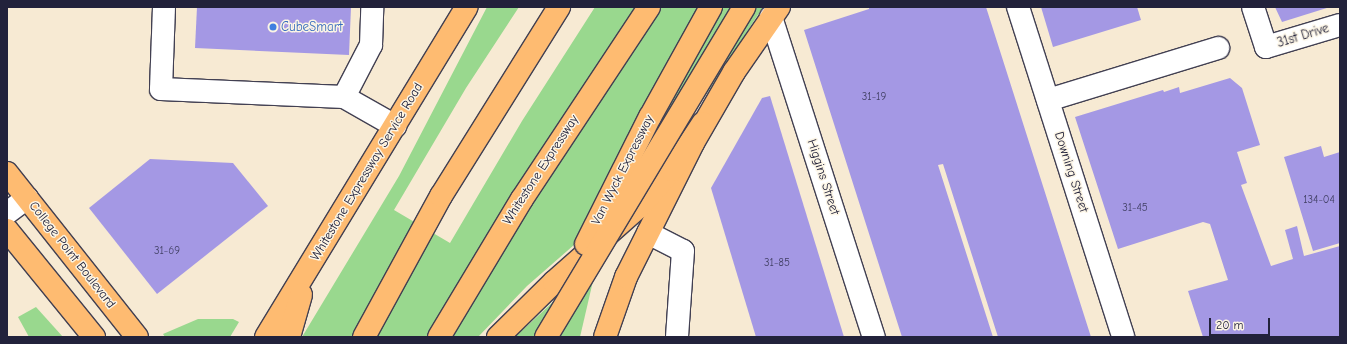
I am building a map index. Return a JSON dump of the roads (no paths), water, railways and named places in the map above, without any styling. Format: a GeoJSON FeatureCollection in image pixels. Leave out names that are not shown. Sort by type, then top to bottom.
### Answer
{"type":"FeatureCollection","features":[{"type":"Feature","properties":{"kind":"main road","name":"Whitestone Expressway Service Road"},"geometry":{"type":"LineString","coordinates":[[266,337],[468,7]]}},
{"type":"Feature","properties":{"kind":"main road"},"geometry":{"type":"LineString","coordinates":[[364,337],[424,228],[492,111],[559,7]]}},
{"type":"Feature","properties":{"kind":"main road","name":"Whitestone Expressway"},"geometry":{"type":"LineString","coordinates":[[439,337],[527,192],[649,7]]}},
{"type":"Feature","properties":{"kind":"main road","name":"Van Wyck Expressway"},"geometry":{"type":"LineString","coordinates":[[540,337],[650,117],[711,7]]}},
{"type":"Feature","properties":{"kind":"main road"},"geometry":{"type":"LineString","coordinates":[[546,337],[744,7]]}},
{"type":"Feature","properties":{"kind":"main road"},"geometry":{"type":"LineString","coordinates":[[498,337],[554,282],[641,205],[672,170],[734,72],[775,12]]}},
{"type":"Feature","properties":{"kind":"main road"},"geometry":{"type":"LineString","coordinates":[[596,337],[703,123]]}},
{"type":"Feature","properties":{"kind":"main road","name":"College Point Boulevard"},"geometry":{"type":"LineString","coordinates":[[7,172],[137,337]]}},
{"type":"Feature","properties":{"kind":"main road"},"geometry":{"type":"LineString","coordinates":[[7,230],[94,337]]}},
{"type":"Feature","properties":{"kind":"main road"},"geometry":{"type":"LineString","coordinates":[[289,337],[301,294],[316,256]]}},
{"type":"Feature","properties":{"kind":"main road"},"geometry":{"type":"LineString","coordinates":[[606,337],[626,278]]}},
{"type":"Feature","properties":{"kind":"street"},"geometry":{"type":"LineString","coordinates":[[164,7],[160,89],[344,97],[395,126]]}},
{"type":"Feature","properties":{"kind":"street"},"geometry":{"type":"LineString","coordinates":[[344,97],[371,45],[372,7]]}},
{"type":"Feature","properties":{"kind":"street","name":"Downing Street"},"geometry":{"type":"LineString","coordinates":[[1018,7],[1123,337]]}},
{"type":"Feature","properties":{"kind":"street","name":"31st Drive"},"geometry":{"type":"LineString","coordinates":[[1253,7],[1266,47],[1340,25]]}},
{"type":"Feature","properties":{"kind":"street","name":"Higgins Street"},"geometry":{"type":"LineString","coordinates":[[775,12],[874,337]]}},
{"type":"Feature","properties":{"kind":"street"},"geometry":{"type":"LineString","coordinates":[[1048,100],[1218,48]]}},
{"type":"Feature","properties":{"kind":"street"},"geometry":{"type":"LineString","coordinates":[[7,213],[27,198]]}},
{"type":"Feature","properties":{"kind":"street"},"geometry":{"type":"LineString","coordinates":[[648,233],[682,251],[677,337]]}},
{"type":"Feature","properties":{"kind":"place","name":"CubeSmart"},"geometry":{"type":"Point","coordinates":[273,27]}}]}
